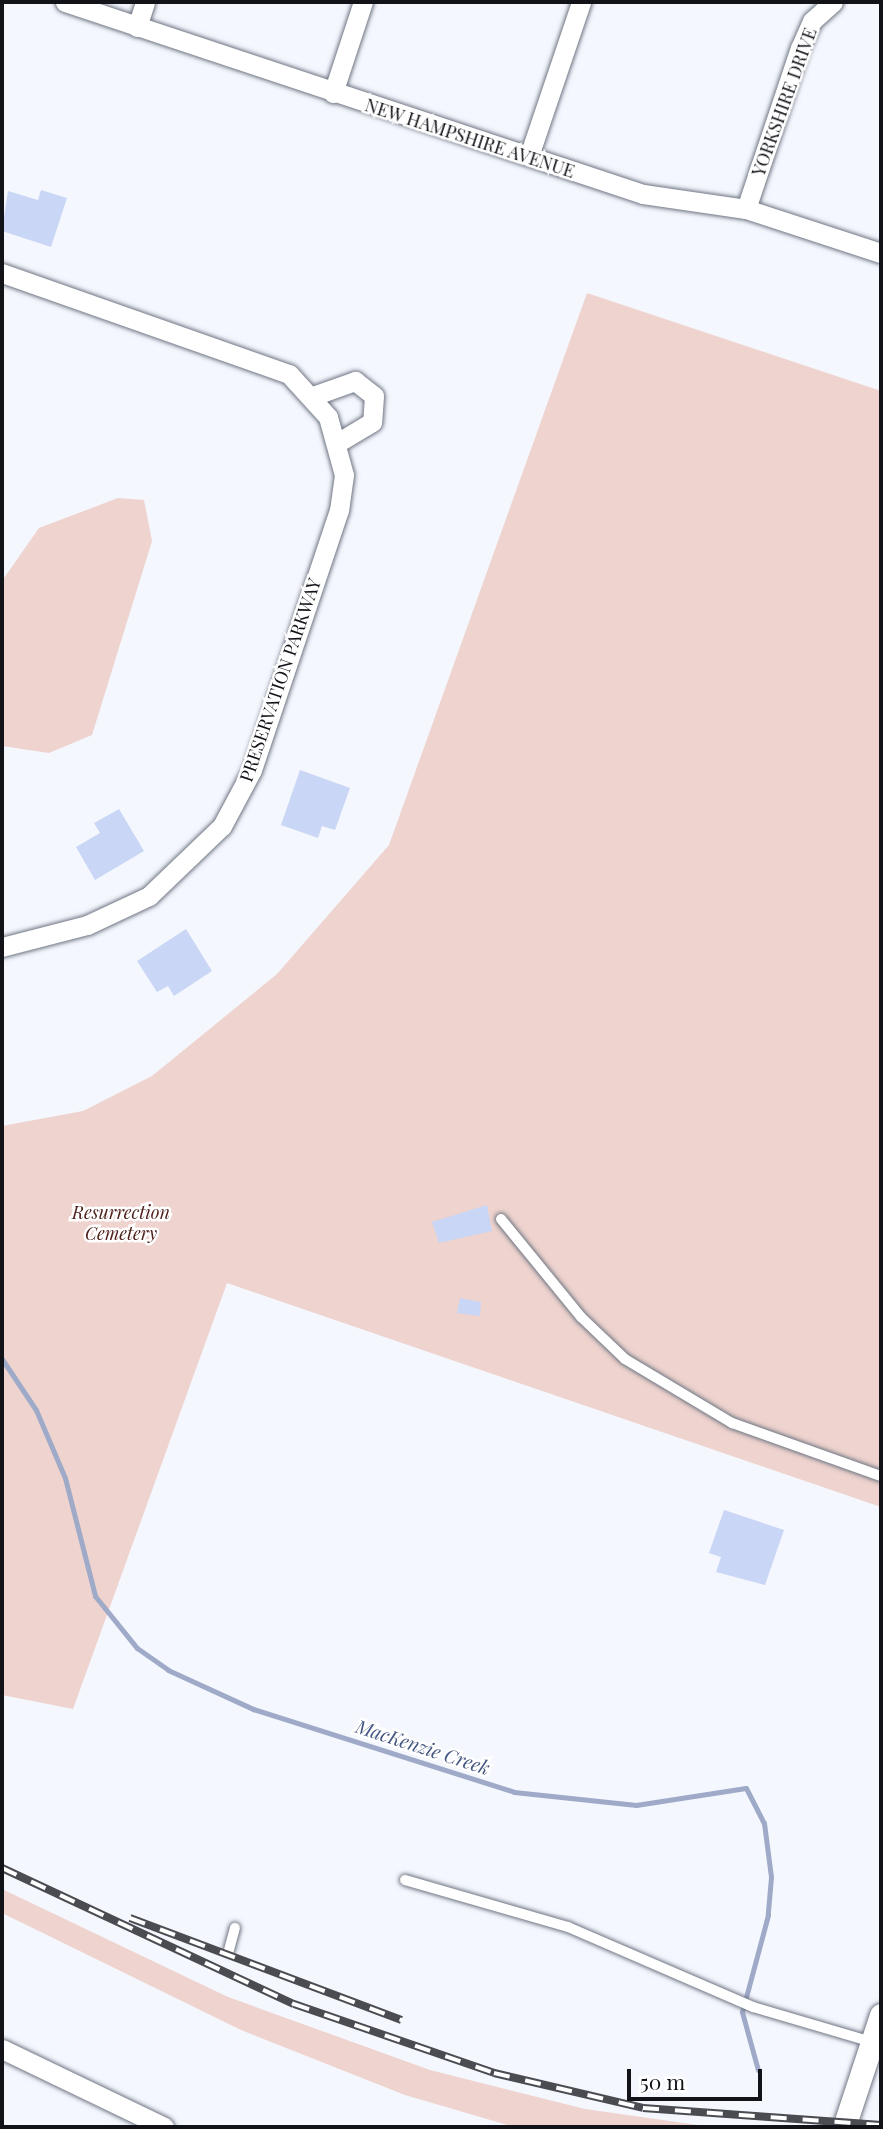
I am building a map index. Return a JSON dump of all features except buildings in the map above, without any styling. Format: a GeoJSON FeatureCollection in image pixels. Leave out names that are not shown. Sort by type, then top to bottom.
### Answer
{"type":"FeatureCollection","features":[{"type":"Feature","properties":{"kind":"street","name":"NEW HAMPSHIRE AVENUE"},"geometry":{"type":"LineString","coordinates":[[65,2],[332,93],[643,194],[746,209],[881,253]]}},
{"type":"Feature","properties":{"kind":"street"},"geometry":{"type":"LineString","coordinates":[[136,27],[145,2]]}},
{"type":"Feature","properties":{"kind":"street"},"geometry":{"type":"LineString","coordinates":[[332,93],[363,2]]}},
{"type":"Feature","properties":{"kind":"street"},"geometry":{"type":"LineString","coordinates":[[529,156],[581,2]]}},
{"type":"Feature","properties":{"kind":"street","name":"YORKSHIRE DRIVE"},"geometry":{"type":"LineString","coordinates":[[746,209],[800,48],[812,21],[833,2]]}},
{"type":"Feature","properties":{"kind":"street","name":"PRESERVATION PARKWAY"},"geometry":{"type":"LineString","coordinates":[[2,273],[261,361],[313,396],[339,442],[344,475],[339,510],[251,770],[222,826],[182,871],[149,896],[88,925],[2,947]]}},
{"type":"Feature","properties":{"kind":"street"},"geometry":{"type":"LineString","coordinates":[[313,396],[355,381],[374,396],[372,422],[339,442]]}},
{"type":"Feature","properties":{"kind":"street"},"geometry":{"type":"LineString","coordinates":[[844,2127],[881,2015]]}},
{"type":"Feature","properties":{"kind":"street"},"geometry":{"type":"LineString","coordinates":[[2,2049],[164,2127]]}},
{"type":"Feature","properties":{"kind":"lane"},"geometry":{"type":"LineString","coordinates":[[501,1219],[581,1318],[625,1359],[732,1423],[881,1476]]}},
{"type":"Feature","properties":{"kind":"lane"},"geometry":{"type":"LineString","coordinates":[[405,1880],[568,1927],[753,2007],[872,2042]]}},
{"type":"Feature","properties":{"kind":"lane"},"geometry":{"type":"LineString","coordinates":[[229,1950],[235,1928]]}},
{"type":"Feature","properties":{"kind":"green space","name":"Resurrection Cemetery"},"geometry":{"type":"Polygon","coordinates":[[[587,293],[881,391],[881,1507],[227,1283],[73,1709],[2,1695],[2,1126],[83,1111],[152,1076],[277,974],[389,845],[587,293]]]}},
{"type":"Feature","properties":{"kind":"green space"},"geometry":{"type":"Polygon","coordinates":[[[118,498],[144,500],[152,541],[92,735],[49,753],[2,746],[2,581],[39,528],[118,498]]]}},
{"type":"Feature","properties":{"kind":"green space"},"geometry":{"type":"Polygon","coordinates":[[[2,1889],[228,1997],[430,2070],[585,2109],[712,2127],[514,2127],[405,2095],[241,2030],[2,1913],[2,1889]]]}},
{"type":"Feature","properties":{"kind":"waterway","name":"MacKenzie Creek"},"geometry":{"type":"LineString","coordinates":[[2,1359],[36,1410],[65,1478],[95,1596],[137,1648],[168,1670],[253,1709],[514,1792],[636,1805],[746,1788],[764,1823],[771,1877],[768,1915],[742,2012],[758,2070]]}},
{"type":"Feature","properties":{"kind":"railway"},"geometry":{"type":"LineString","coordinates":[[2,1868],[294,2004],[494,2073],[643,2108],[881,2125]]}},
{"type":"Feature","properties":{"kind":"railway"},"geometry":{"type":"LineString","coordinates":[[130,1918],[401,2020]]}}]}
